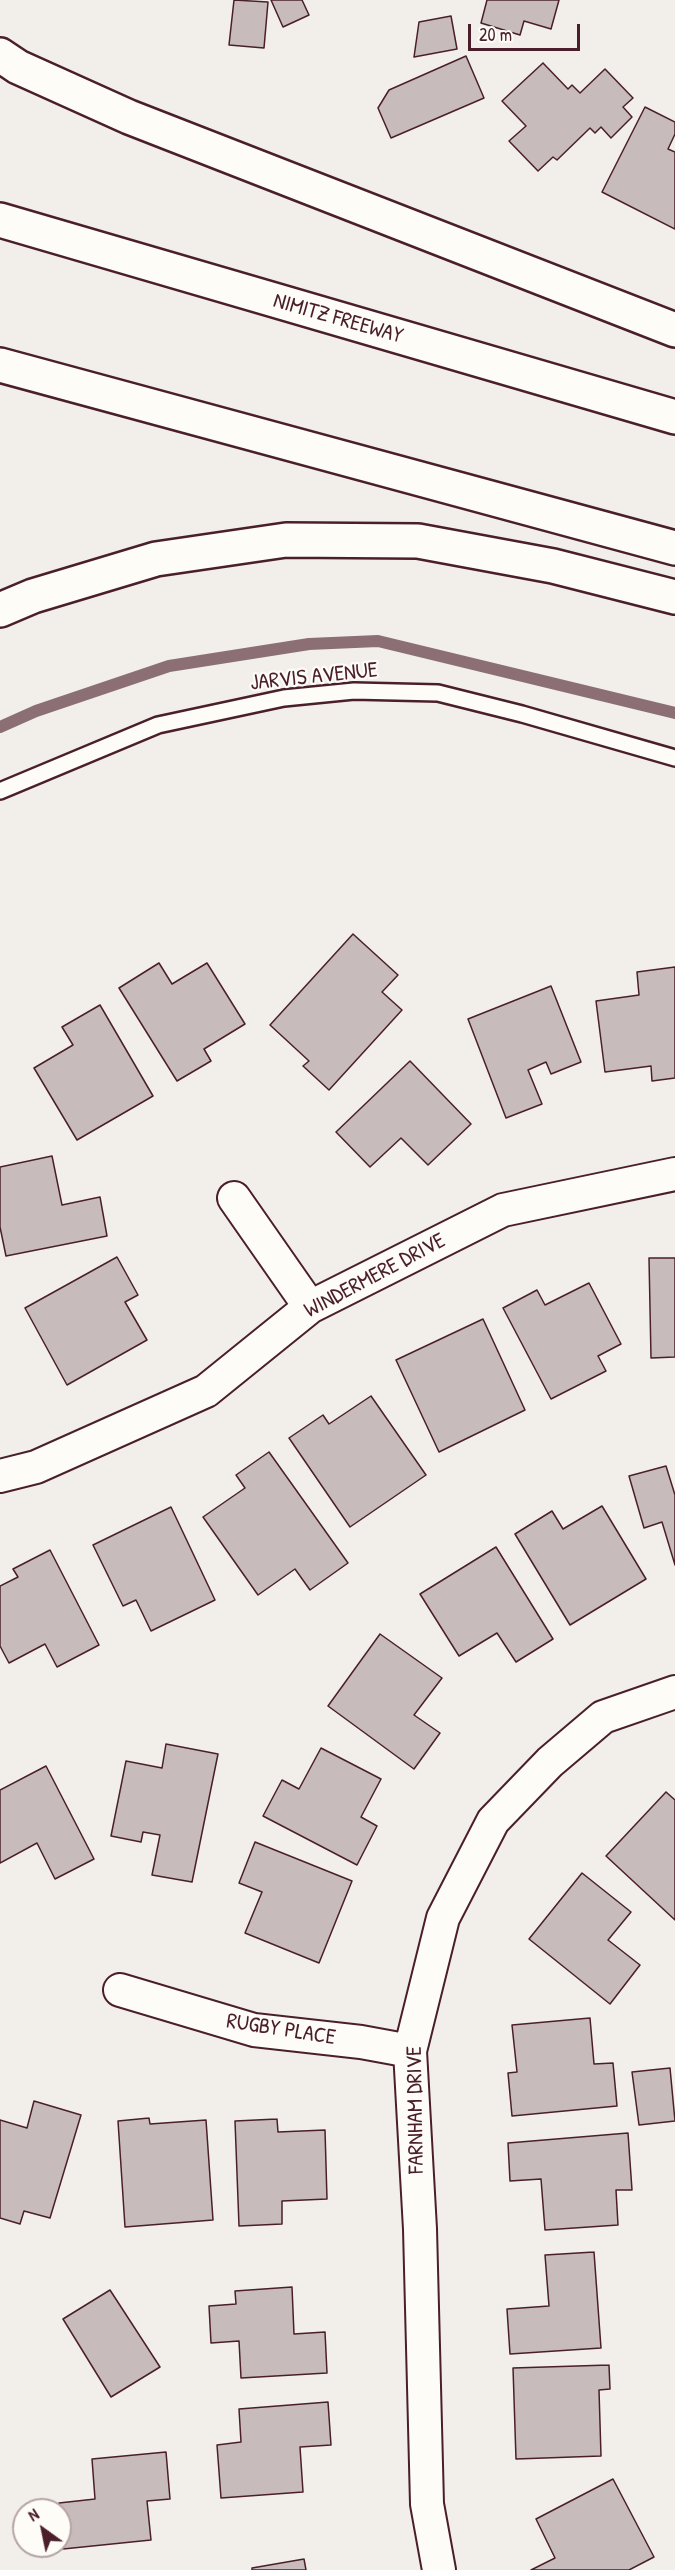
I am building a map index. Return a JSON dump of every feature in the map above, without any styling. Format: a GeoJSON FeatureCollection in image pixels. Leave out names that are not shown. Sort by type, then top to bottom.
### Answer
{"type":"FeatureCollection","features":[{"type":"Feature","properties":{"kind":"highway"},"geometry":{"type":"LineString","coordinates":[[0,55],[18,67],[129,117],[675,330]]}},
{"type":"Feature","properties":{"kind":"highway","name":"NIMITZ FREEWAY"},"geometry":{"type":"LineString","coordinates":[[0,220],[675,417]]}},
{"type":"Feature","properties":{"kind":"highway"},"geometry":{"type":"LineString","coordinates":[[0,365],[675,548]]}},
{"type":"Feature","properties":{"kind":"highway"},"geometry":{"type":"LineString","coordinates":[[0,610],[33,596],[156,559],[286,540],[418,542],[553,566],[675,597]]}},
{"type":"Feature","properties":{"kind":"street","name":"WINDERMERE DRIVE"},"geometry":{"type":"LineString","coordinates":[[0,1476],[36,1467],[206,1391],[310,1307],[503,1210],[675,1174]]}},
{"type":"Feature","properties":{"kind":"street"},"geometry":{"type":"LineString","coordinates":[[234,1198],[310,1307]]}},
{"type":"Feature","properties":{"kind":"street","name":"FARNHAM DRIVE"},"geometry":{"type":"LineString","coordinates":[[439,2570],[427,2504],[420,2229],[410,2051],[443,1918],[493,1821],[550,1762],[603,1717],[675,1692]]}},
{"type":"Feature","properties":{"kind":"street","name":"RUGBY PLACE"},"geometry":{"type":"LineString","coordinates":[[120,1990],[254,2030],[361,2042],[410,2051]]}},
{"type":"Feature","properties":{"kind":"lane","name":"JARVIS AVENUE"},"geometry":{"type":"LineString","coordinates":[[0,791],[158,725],[284,698],[354,691],[438,693],[522,714],[675,758]]}},
{"type":"Feature","properties":{"kind":"building"},"geometry":{"type":"Polygon","coordinates":[[[234,0],[268,2],[264,48],[229,45],[234,0]]]}},
{"type":"Feature","properties":{"kind":"building"},"geometry":{"type":"Polygon","coordinates":[[[271,0],[302,0],[309,15],[283,27],[271,0]]]}},
{"type":"Feature","properties":{"kind":"building"},"geometry":{"type":"Polygon","coordinates":[[[487,0],[559,0],[551,29],[524,21],[520,35],[481,23],[487,0]]]}},
{"type":"Feature","properties":{"kind":"building"},"geometry":{"type":"Polygon","coordinates":[[[451,16],[457,49],[414,57],[419,22],[451,16]]]}},
{"type":"Feature","properties":{"kind":"building"},"geometry":{"type":"Polygon","coordinates":[[[466,56],[484,98],[391,138],[378,108],[389,90],[466,56]]]}},
{"type":"Feature","properties":{"kind":"building"},"geometry":{"type":"Polygon","coordinates":[[[543,63],[568,89],[572,85],[580,93],[605,69],[633,98],[623,107],[632,117],[611,138],[601,127],[595,133],[590,128],[557,160],[553,157],[538,171],[509,141],[526,126],[502,101],[543,63]]]}},
{"type":"Feature","properties":{"kind":"building"},"geometry":{"type":"Polygon","coordinates":[[[645,107],[675,122],[675,134],[668,149],[675,152],[675,229],[602,192],[645,107]]]}},
{"type":"Feature","properties":{"kind":"building"},"geometry":{"type":"Polygon","coordinates":[[[353,934],[398,975],[382,992],[402,1010],[329,1090],[303,1066],[309,1061],[270,1025],[353,934]]]}},
{"type":"Feature","properties":{"kind":"building"},"geometry":{"type":"Polygon","coordinates":[[[159,963],[172,984],[207,963],[245,1024],[204,1049],[211,1061],[177,1081],[119,988],[159,963]]]}},
{"type":"Feature","properties":{"kind":"building"},"geometry":{"type":"Polygon","coordinates":[[[675,967],[675,1078],[652,1081],[651,1066],[605,1072],[596,1001],[639,995],[637,972],[675,967]]]}},
{"type":"Feature","properties":{"kind":"building"},"geometry":{"type":"Polygon","coordinates":[[[551,986],[581,1062],[551,1074],[546,1062],[528,1070],[542,1104],[506,1118],[468,1019],[551,986]]]}},
{"type":"Feature","properties":{"kind":"building"},"geometry":{"type":"Polygon","coordinates":[[[100,1005],[153,1096],[77,1140],[34,1068],[73,1045],[62,1027],[100,1005]]]}},
{"type":"Feature","properties":{"kind":"building"},"geometry":{"type":"Polygon","coordinates":[[[410,1061],[471,1124],[428,1165],[401,1138],[370,1167],[336,1132],[410,1061]]]}},
{"type":"Feature","properties":{"kind":"building"},"geometry":{"type":"Polygon","coordinates":[[[52,1156],[62,1205],[100,1197],[107,1236],[6,1256],[0,1227],[0,1167],[52,1156]]]}},
{"type":"Feature","properties":{"kind":"building"},"geometry":{"type":"Polygon","coordinates":[[[117,1257],[138,1295],[125,1302],[147,1340],[67,1385],[25,1308],[117,1257]]]}},
{"type":"Feature","properties":{"kind":"building"},"geometry":{"type":"Polygon","coordinates":[[[649,1258],[675,1258],[675,1357],[651,1358],[649,1258]]]}},
{"type":"Feature","properties":{"kind":"building"},"geometry":{"type":"Polygon","coordinates":[[[589,1283],[621,1344],[598,1356],[606,1371],[551,1399],[503,1308],[537,1290],[545,1305],[589,1283]]]}},
{"type":"Feature","properties":{"kind":"building"},"geometry":{"type":"Polygon","coordinates":[[[483,1319],[525,1410],[439,1452],[396,1360],[483,1319]]]}},
{"type":"Feature","properties":{"kind":"building"},"geometry":{"type":"Polygon","coordinates":[[[371,1396],[426,1475],[350,1527],[289,1438],[323,1415],[329,1424],[371,1396]]]}},
{"type":"Feature","properties":{"kind":"building"},"geometry":{"type":"Polygon","coordinates":[[[269,1452],[348,1563],[310,1590],[295,1569],[258,1595],[203,1517],[245,1488],[236,1475],[269,1452]]]}},
{"type":"Feature","properties":{"kind":"building"},"geometry":{"type":"Polygon","coordinates":[[[666,1466],[675,1495],[675,1565],[662,1522],[644,1528],[629,1476],[666,1466]]]}},
{"type":"Feature","properties":{"kind":"building"},"geometry":{"type":"Polygon","coordinates":[[[602,1506],[646,1579],[570,1625],[515,1534],[552,1511],[563,1529],[602,1506]]]}},
{"type":"Feature","properties":{"kind":"building"},"geometry":{"type":"Polygon","coordinates":[[[171,1507],[215,1600],[151,1631],[136,1600],[123,1606],[93,1545],[171,1507]]]}},
{"type":"Feature","properties":{"kind":"building"},"geometry":{"type":"Polygon","coordinates":[[[496,1547],[553,1639],[516,1662],[497,1633],[459,1656],[420,1594],[496,1547]]]}},
{"type":"Feature","properties":{"kind":"building"},"geometry":{"type":"Polygon","coordinates":[[[50,1550],[99,1645],[57,1667],[45,1644],[9,1663],[0,1646],[0,1586],[18,1577],[13,1569],[50,1550]]]}},
{"type":"Feature","properties":{"kind":"building"},"geometry":{"type":"Polygon","coordinates":[[[380,1634],[442,1678],[414,1715],[440,1733],[414,1769],[328,1706],[380,1634]]]}},
{"type":"Feature","properties":{"kind":"building"},"geometry":{"type":"Polygon","coordinates":[[[166,1744],[218,1754],[192,1882],[152,1875],[160,1835],[143,1832],[141,1842],[111,1836],[126,1761],[162,1768],[166,1744]]]}},
{"type":"Feature","properties":{"kind":"building"},"geometry":{"type":"Polygon","coordinates":[[[321,1748],[381,1779],[361,1817],[377,1826],[357,1865],[263,1816],[282,1780],[299,1789],[321,1748]]]}},
{"type":"Feature","properties":{"kind":"building"},"geometry":{"type":"Polygon","coordinates":[[[46,1766],[94,1859],[55,1879],[37,1843],[0,1863],[0,1790],[46,1766]]]}},
{"type":"Feature","properties":{"kind":"building"},"geometry":{"type":"Polygon","coordinates":[[[666,1792],[675,1800],[675,1920],[606,1856],[666,1792]]]}},
{"type":"Feature","properties":{"kind":"building"},"geometry":{"type":"Polygon","coordinates":[[[255,1842],[352,1881],[319,1963],[245,1933],[262,1892],[239,1883],[255,1842]]]}},
{"type":"Feature","properties":{"kind":"building"},"geometry":{"type":"Polygon","coordinates":[[[582,1873],[631,1912],[608,1940],[640,1965],[610,2004],[529,1939],[582,1873]]]}},
{"type":"Feature","properties":{"kind":"building"},"geometry":{"type":"Polygon","coordinates":[[[590,2018],[594,2064],[613,2063],[617,2106],[512,2116],[508,2073],[517,2072],[512,2025],[590,2018]]]}},
{"type":"Feature","properties":{"kind":"building"},"geometry":{"type":"Polygon","coordinates":[[[670,2068],[675,2121],[639,2125],[632,2072],[670,2068]]]}},
{"type":"Feature","properties":{"kind":"building"},"geometry":{"type":"Polygon","coordinates":[[[34,2101],[81,2115],[50,2218],[24,2211],[20,2224],[0,2218],[0,2120],[27,2128],[34,2101]]]}},
{"type":"Feature","properties":{"kind":"building"},"geometry":{"type":"Polygon","coordinates":[[[149,2118],[150,2124],[206,2120],[213,2220],[125,2227],[118,2121],[149,2118]]]}},
{"type":"Feature","properties":{"kind":"building"},"geometry":{"type":"Polygon","coordinates":[[[277,2119],[278,2132],[325,2130],[327,2199],[282,2201],[282,2224],[239,2226],[235,2121],[277,2119]]]}},
{"type":"Feature","properties":{"kind":"building"},"geometry":{"type":"Polygon","coordinates":[[[628,2133],[632,2190],[616,2190],[618,2225],[545,2230],[541,2179],[510,2181],[508,2143],[628,2133]]]}},
{"type":"Feature","properties":{"kind":"building"},"geometry":{"type":"Polygon","coordinates":[[[594,2252],[601,2348],[510,2354],[507,2309],[549,2306],[545,2255],[594,2252]]]}},
{"type":"Feature","properties":{"kind":"building"},"geometry":{"type":"Polygon","coordinates":[[[292,2287],[294,2334],[325,2332],[327,2373],[241,2378],[239,2341],[211,2343],[209,2306],[236,2304],[235,2291],[292,2287]]]}},
{"type":"Feature","properties":{"kind":"building"},"geometry":{"type":"Polygon","coordinates":[[[110,2290],[160,2367],[111,2397],[63,2319],[110,2290]]]}},
{"type":"Feature","properties":{"kind":"building"},"geometry":{"type":"Polygon","coordinates":[[[609,2365],[610,2389],[599,2390],[601,2456],[516,2459],[513,2368],[609,2365]]]}},
{"type":"Feature","properties":{"kind":"building"},"geometry":{"type":"Polygon","coordinates":[[[328,2402],[331,2445],[300,2447],[303,2492],[221,2498],[217,2445],[241,2442],[239,2409],[328,2402]]]}},
{"type":"Feature","properties":{"kind":"building"},"geometry":{"type":"Polygon","coordinates":[[[166,2452],[170,2499],[147,2501],[151,2540],[72,2548],[72,2502],[95,2499],[92,2459],[166,2452]]]}},
{"type":"Feature","properties":{"kind":"building"},"geometry":{"type":"Polygon","coordinates":[[[613,2479],[654,2557],[629,2570],[531,2570],[555,2558],[536,2519],[613,2479]]]}},
{"type":"Feature","properties":{"kind":"building"},"geometry":{"type":"Polygon","coordinates":[[[304,2559],[306,2570],[252,2570],[252,2568],[304,2559]]]}},
{"type":"Feature","properties":{"kind":"waterway"},"geometry":{"type":"LineString","coordinates":[[0,727],[36,711],[169,666],[309,644],[378,641],[675,713]]}}]}
